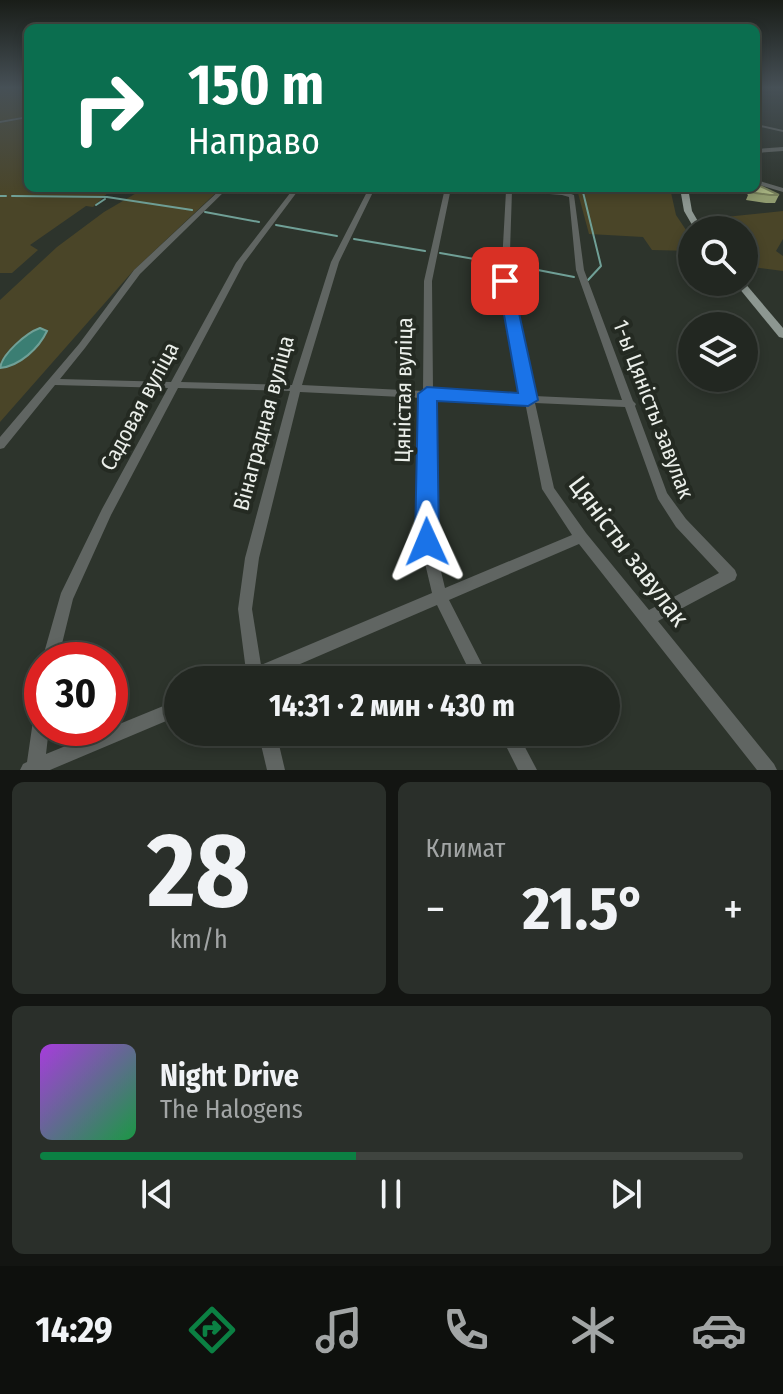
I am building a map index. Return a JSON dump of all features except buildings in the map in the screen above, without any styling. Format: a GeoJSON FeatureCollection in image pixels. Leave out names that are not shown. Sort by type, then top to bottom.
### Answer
{"type":"FeatureCollection","features":[{"type":"Feature","properties":{"kind":"main road"},"geometry":{"type":"LineString","coordinates":[[685,192],[692,216]]}},
{"type":"Feature","properties":{"kind":"main road"},"geometry":{"type":"LineString","coordinates":[[691,192],[696,216]]}},
{"type":"Feature","properties":{"kind":"main road"},"geometry":{"type":"LineString","coordinates":[[754,296],[783,335]]}},
{"type":"Feature","properties":{"kind":"main road"},"geometry":{"type":"LineString","coordinates":[[756,296],[783,326]]}},
{"type":"Feature","properties":{"kind":"street"},"geometry":{"type":"LineString","coordinates":[[760,126],[783,131]]}},
{"type":"Feature","properties":{"kind":"street"},"geometry":{"type":"LineString","coordinates":[[760,151],[783,149]]}},
{"type":"Feature","properties":{"kind":"street"},"geometry":{"type":"LineString","coordinates":[[760,185],[783,191]]}},
{"type":"Feature","properties":{"kind":"street"},"geometry":{"type":"LineString","coordinates":[[0,445],[53,382],[137,272],[221,192]]}},
{"type":"Feature","properties":{"kind":"street","name":"Садовая вуліца"},"geometry":{"type":"LineString","coordinates":[[55,642],[66,598],[85,553],[244,256],[294,192]]}},
{"type":"Feature","properties":{"kind":"street","name":"Вінаградная вуліца"},"geometry":{"type":"LineString","coordinates":[[250,666],[245,609],[248,576],[296,388],[337,256],[370,192]]}},
{"type":"Feature","properties":{"kind":"street","name":"Цяністая вуліца"},"geometry":{"type":"LineString","coordinates":[[447,192],[429,269],[426,530],[431,568],[440,596],[475,666]]}},
{"type":"Feature","properties":{"kind":"street","name":"Цяністы завулак"},"geometry":{"type":"LineString","coordinates":[[509,192],[504,276],[545,481],[558,507],[581,537],[768,770]]}},
{"type":"Feature","properties":{"kind":"street","name":"1-ы Цяністы завулак"},"geometry":{"type":"LineString","coordinates":[[545,192],[569,194],[572,199],[580,270],[667,504],[730,575],[647,619]]}},
{"type":"Feature","properties":{"kind":"street"},"geometry":{"type":"LineString","coordinates":[[53,382],[296,388],[631,404]]}},
{"type":"Feature","properties":{"kind":"street"},"geometry":{"type":"LineString","coordinates":[[281,666],[581,537]]}},
{"type":"Feature","properties":{"kind":"street"},"geometry":{"type":"LineString","coordinates":[[33,769],[164,714]]}},
{"type":"Feature","properties":{"kind":"street"},"geometry":{"type":"LineString","coordinates":[[33,769],[37,746]]}},
{"type":"Feature","properties":{"kind":"street"},"geometry":{"type":"LineString","coordinates":[[270,746],[276,770]]}},
{"type":"Feature","properties":{"kind":"street"},"geometry":{"type":"LineString","coordinates":[[515,746],[528,770]]}},
{"type":"Feature","properties":{"kind":"shaded area"},"geometry":{"type":"Polygon","coordinates":[[[0,123],[24,123],[24,192],[109,192],[93,207],[86,206],[30,245],[38,250],[12,273],[0,273],[0,123]]]}},
{"type":"Feature","properties":{"kind":"shaded area"},"geometry":{"type":"Polygon","coordinates":[[[138,192],[217,192],[133,271],[0,422],[0,300],[57,247],[104,212],[138,192]]]}},
{"type":"Feature","properties":{"kind":"shaded area"},"geometry":{"type":"Polygon","coordinates":[[[566,192],[671,192],[678,218],[678,251],[652,250],[643,237],[589,234],[578,193],[566,192]]]}},
{"type":"Feature","properties":{"kind":"shaded area"},"geometry":{"type":"Polygon","coordinates":[[[783,211],[783,239],[776,251],[783,256],[783,271],[758,268],[758,216],[735,216],[783,211]]]}},
{"type":"Feature","properties":{"kind":"water"},"geometry":{"type":"Polygon","coordinates":[[[40,328],[47,331],[34,350],[15,364],[0,368],[16,345],[40,328]]]}},
{"type":"Feature","properties":{"kind":"waterway"},"geometry":{"type":"LineString","coordinates":[[583,192],[601,266],[588,280]]}},
{"type":"Feature","properties":{"kind":"waterway"},"geometry":{"type":"LineString","coordinates":[[0,196],[6,196]]}},
{"type":"Feature","properties":{"kind":"waterway"},"geometry":{"type":"LineString","coordinates":[[12,196],[107,197],[192,210]]}},
{"type":"Feature","properties":{"kind":"waterway"},"geometry":{"type":"LineString","coordinates":[[96,205],[105,199]]}},
{"type":"Feature","properties":{"kind":"waterway"},"geometry":{"type":"LineString","coordinates":[[205,212],[259,222]]}},
{"type":"Feature","properties":{"kind":"waterway"},"geometry":{"type":"LineString","coordinates":[[276,225],[337,236]]}},
{"type":"Feature","properties":{"kind":"waterway"},"geometry":{"type":"LineString","coordinates":[[354,239],[425,251]]}},
{"type":"Feature","properties":{"kind":"waterway"},"geometry":{"type":"LineString","coordinates":[[440,253],[497,263]]}},
{"type":"Feature","properties":{"kind":"waterway"},"geometry":{"type":"LineString","coordinates":[[512,265],[574,277]]}},
{"type":"Feature","properties":{"kind":"route"},"geometry":{"type":"LineString","coordinates":[[427,542],[427,394],[528,400],[505,281]]}}]}
